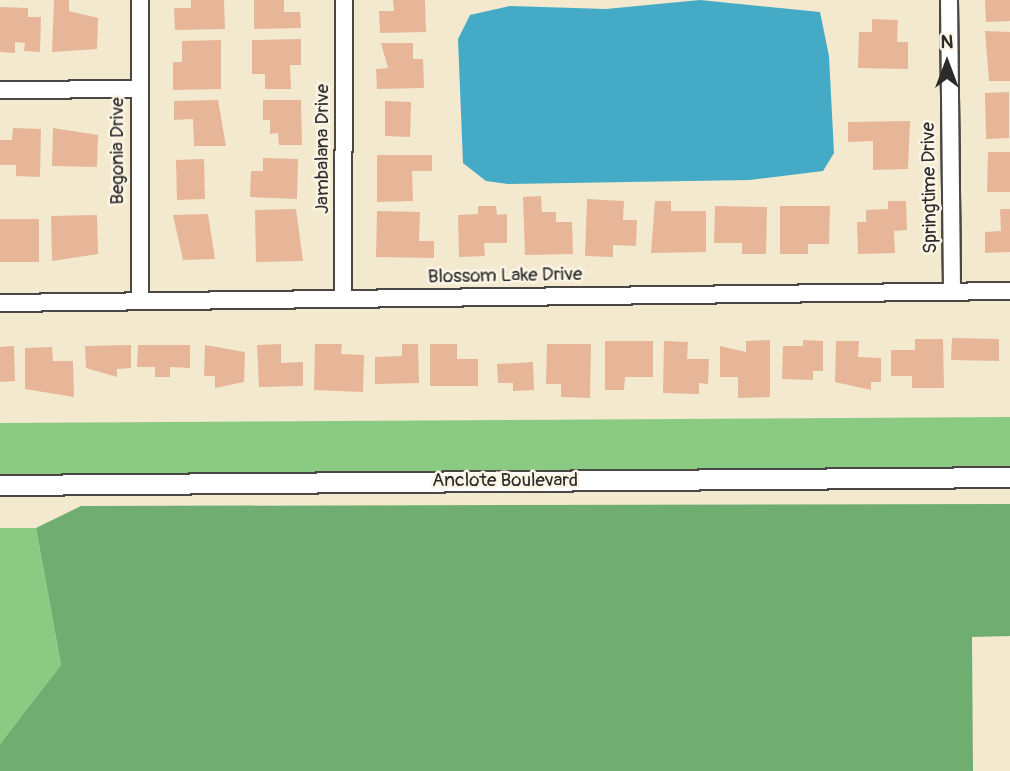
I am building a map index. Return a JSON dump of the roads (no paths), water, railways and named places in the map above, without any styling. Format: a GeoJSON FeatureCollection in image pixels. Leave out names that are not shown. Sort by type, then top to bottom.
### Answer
{"type":"FeatureCollection","features":[{"type":"Feature","properties":{"kind":"street","name":"Begonia Drive"},"geometry":{"type":"LineString","coordinates":[[139,302],[140,0]]}},
{"type":"Feature","properties":{"kind":"street","name":"Jambalana Drive"},"geometry":{"type":"LineString","coordinates":[[343,299],[344,0]]}},
{"type":"Feature","properties":{"kind":"street","name":"Springtime Drive"},"geometry":{"type":"LineString","coordinates":[[949,0],[952,292]]}},
{"type":"Feature","properties":{"kind":"street"},"geometry":{"type":"LineString","coordinates":[[0,90],[139,89]]}},
{"type":"Feature","properties":{"kind":"street","name":"Blossom Lake Drive"},"geometry":{"type":"LineString","coordinates":[[0,303],[1010,291]]}},
{"type":"Feature","properties":{"kind":"street","name":"Anclote Boulevard"},"geometry":{"type":"LineString","coordinates":[[0,485],[1010,477]]}},
{"type":"Feature","properties":{"kind":"water"},"geometry":{"type":"Polygon","coordinates":[[[700,0],[820,12],[829,56],[834,153],[823,171],[749,180],[508,184],[486,181],[463,163],[458,39],[470,15],[510,6],[606,9],[700,0]]]}}]}
